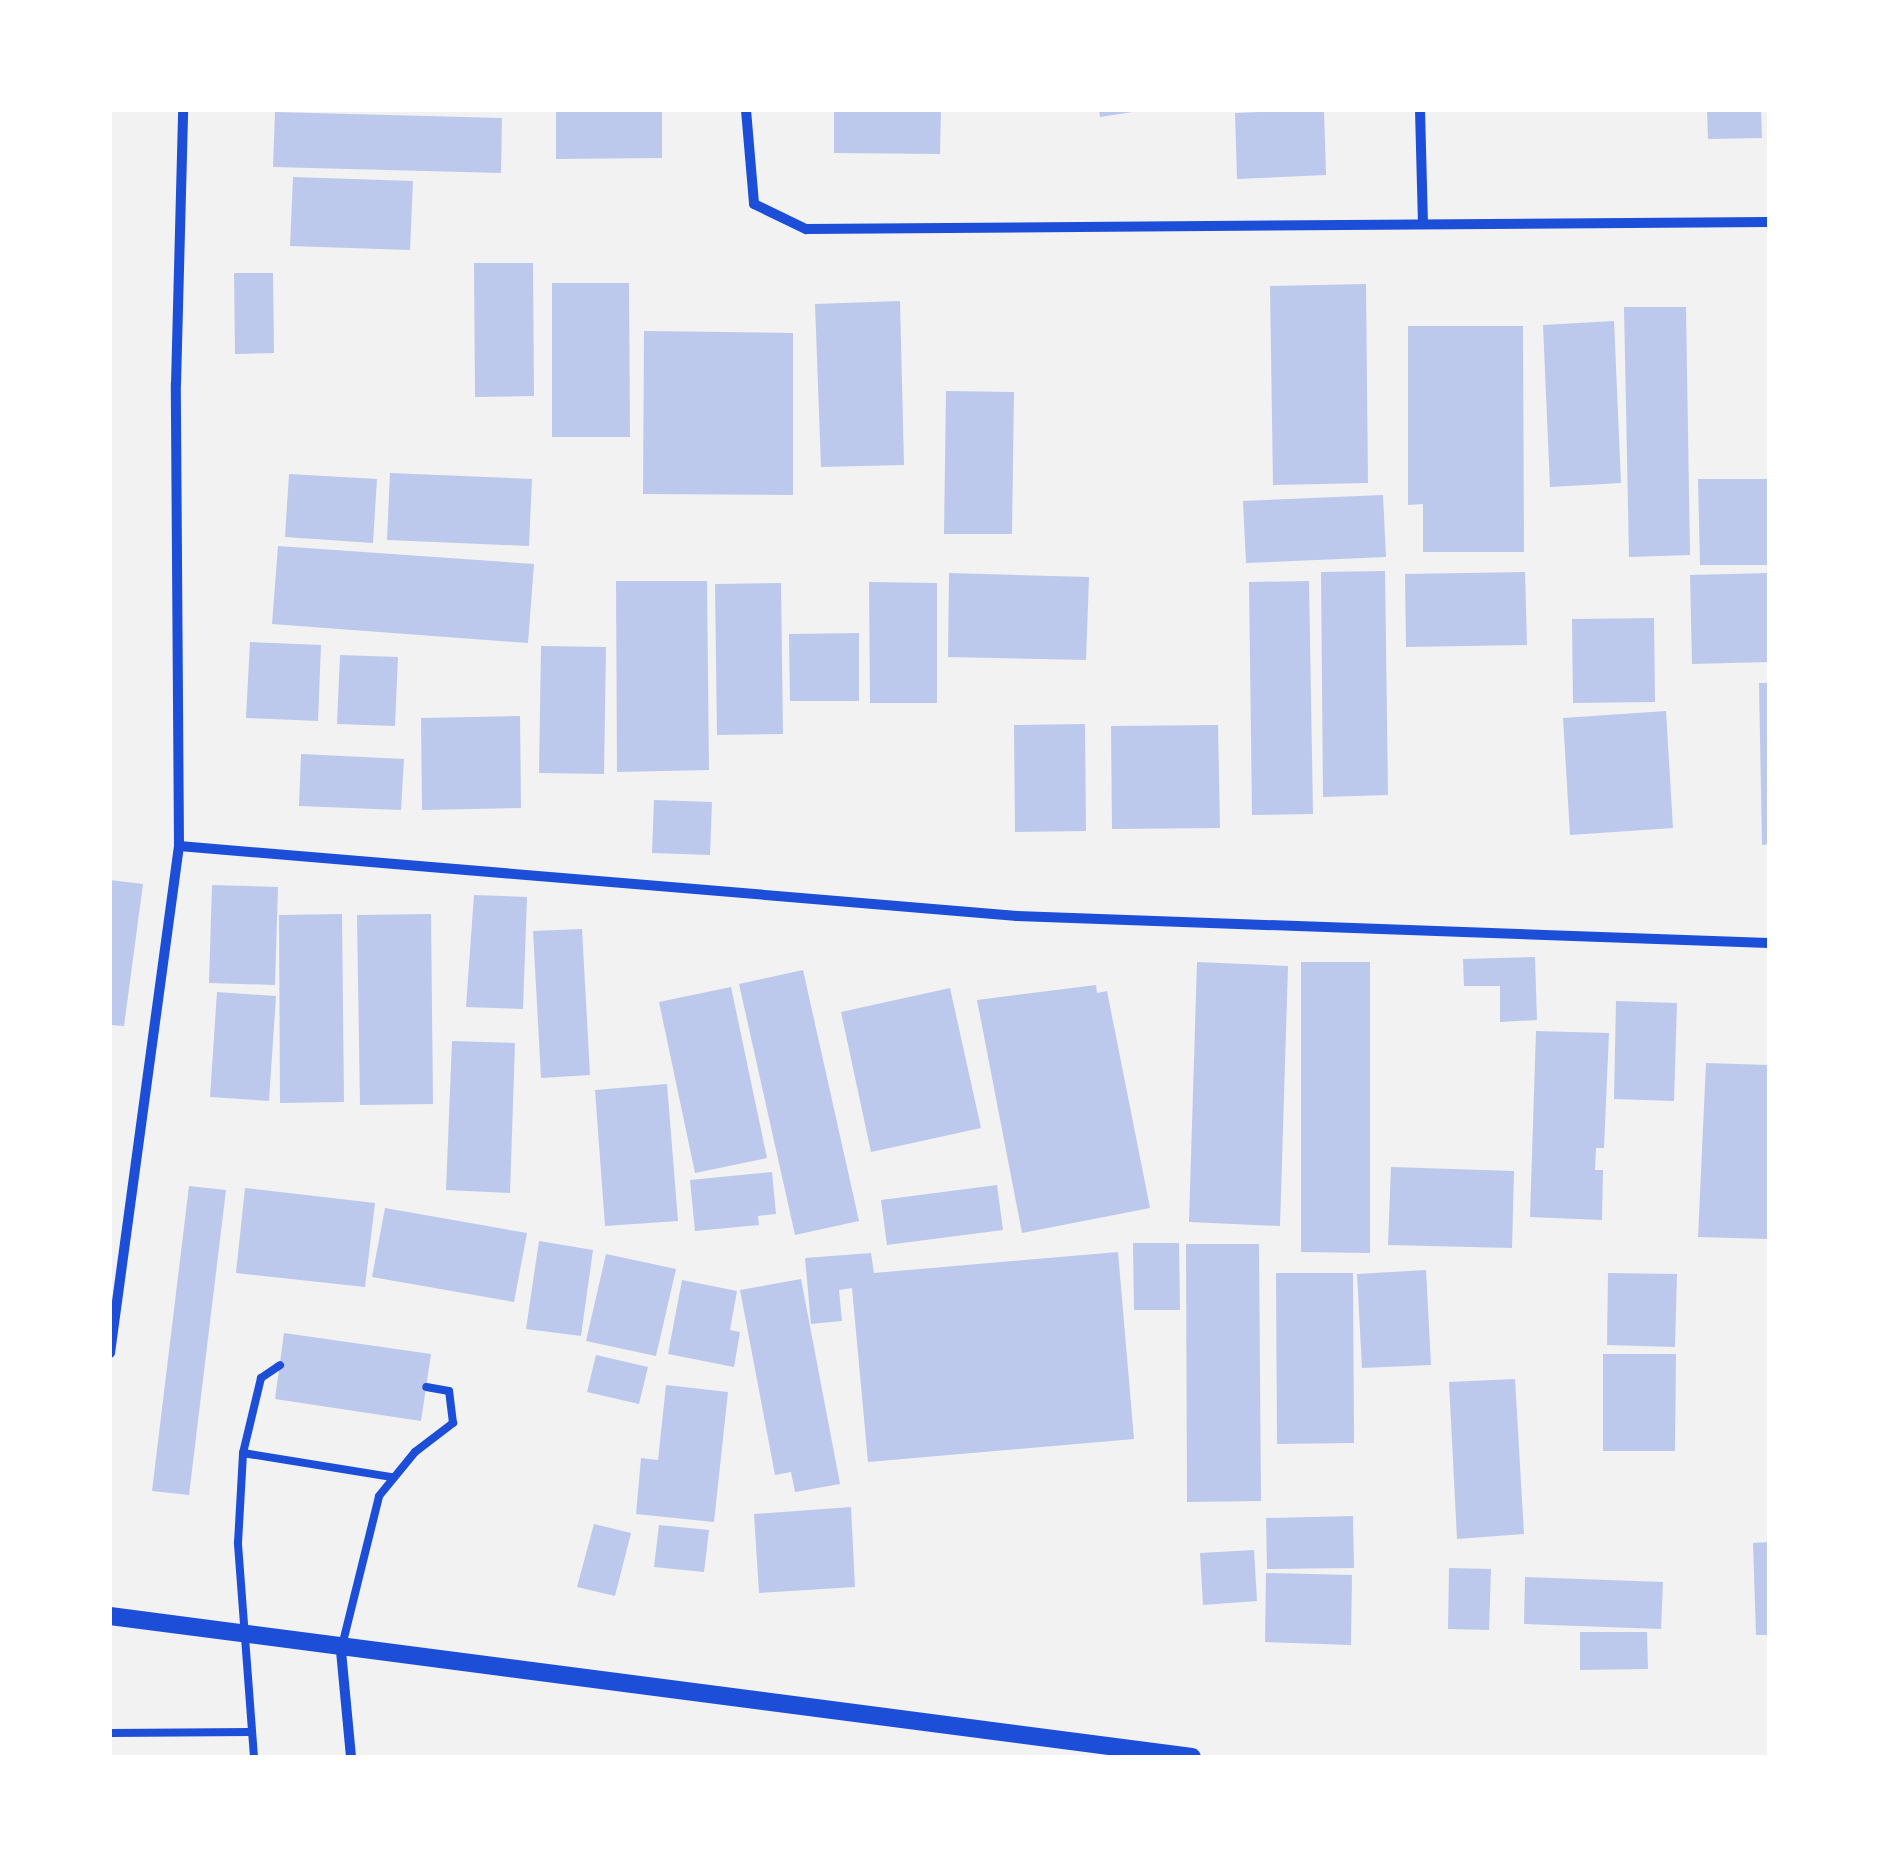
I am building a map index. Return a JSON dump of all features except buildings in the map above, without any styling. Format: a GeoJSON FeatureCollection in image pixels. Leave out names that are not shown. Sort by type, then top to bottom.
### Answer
{"type":"FeatureCollection","features":[{"type":"Feature","properties":{"kind":"street"},"geometry":{"type":"LineString","coordinates":[[110,1352],[179,846],[176,384],[183,110]]}},
{"type":"Feature","properties":{"kind":"street"},"geometry":{"type":"LineString","coordinates":[[746,110],[754,204],[806,228],[1769,222]]}},
{"type":"Feature","properties":{"kind":"street"},"geometry":{"type":"LineString","coordinates":[[1420,110],[1424,224]]}},
{"type":"Feature","properties":{"kind":"street"},"geometry":{"type":"LineString","coordinates":[[179,846],[1017,916],[1769,944]]}},
{"type":"Feature","properties":{"kind":"street"},"geometry":{"type":"LineString","coordinates":[[110,1616],[341,1651],[1192,1757]]}},
{"type":"Feature","properties":{"kind":"street"},"geometry":{"type":"LineString","coordinates":[[341,1651],[351,1757]]}},
{"type":"Feature","properties":{"kind":"lane"},"geometry":{"type":"LineString","coordinates":[[254,1757],[244,1638],[242,1452],[261,1378],[280,1365]]}},
{"type":"Feature","properties":{"kind":"lane"},"geometry":{"type":"LineString","coordinates":[[341,1651],[368,1532],[392,1477],[452,1423],[449,1391],[426,1386]]}},
{"type":"Feature","properties":{"kind":"lane"},"geometry":{"type":"LineString","coordinates":[[242,1452],[392,1477]]}},
{"type":"Feature","properties":{"kind":"lane"},"geometry":{"type":"LineString","coordinates":[[110,1733],[252,1732]]}}]}
